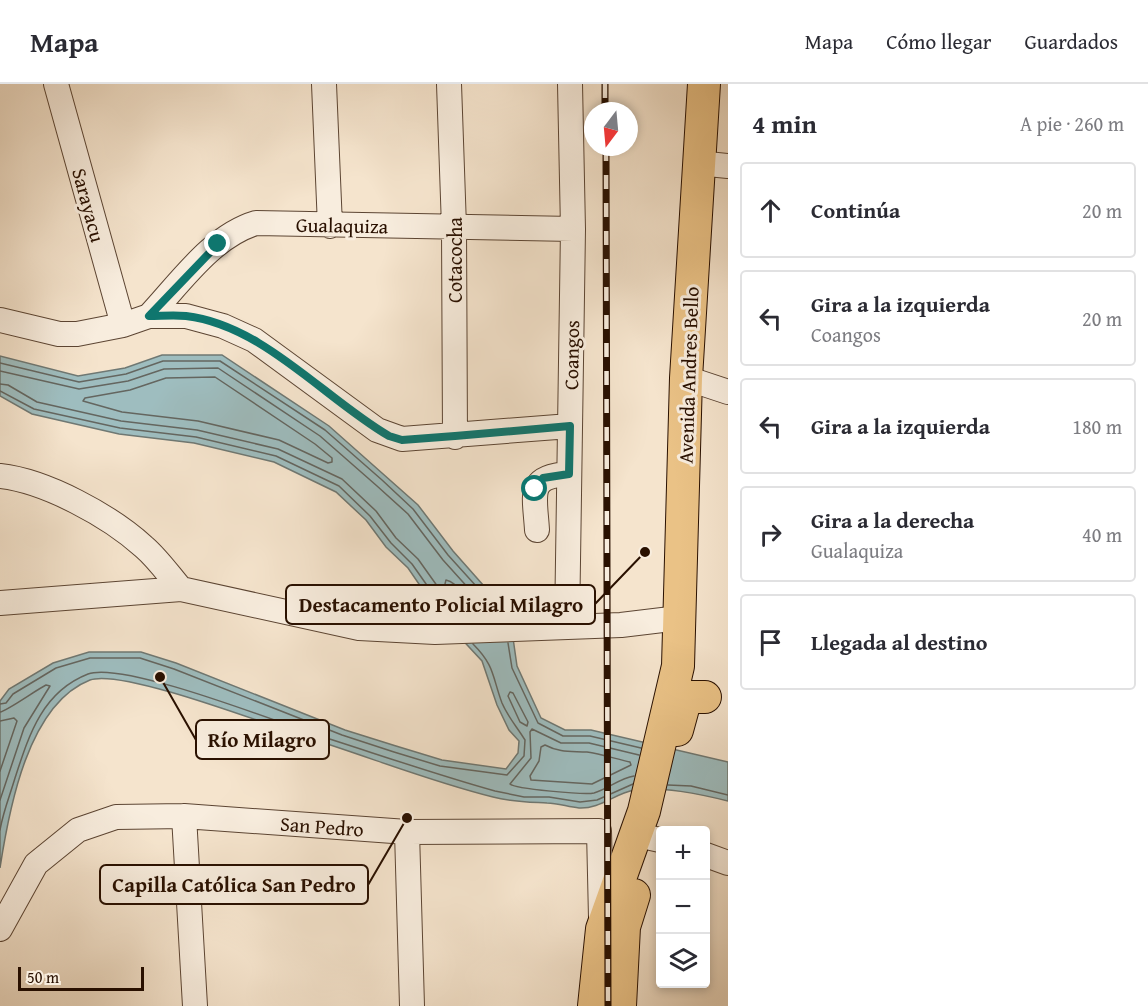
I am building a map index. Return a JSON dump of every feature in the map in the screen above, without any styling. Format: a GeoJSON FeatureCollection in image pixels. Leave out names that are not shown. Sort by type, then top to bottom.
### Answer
{"type":"FeatureCollection","features":[{"type":"Feature","properties":{"kind":"main road","name":"Avenida Andres Bello"},"geometry":{"type":"LineString","coordinates":[[653,826],[693,704],[678,658],[686,378],[713,165],[704,84]]}},
{"type":"Feature","properties":{"kind":"main road"},"geometry":{"type":"LineString","coordinates":[[594,1006],[602,929],[653,826]]}},
{"type":"Feature","properties":{"kind":"main road"},"geometry":{"type":"LineString","coordinates":[[620,1006],[624,927],[653,826]]}},
{"type":"Feature","properties":{"kind":"street","name":"Sarayacu"},"geometry":{"type":"LineString","coordinates":[[56,84],[123,325]]}},
{"type":"Feature","properties":{"kind":"street"},"geometry":{"type":"LineString","coordinates":[[324,84],[330,226]]}},
{"type":"Feature","properties":{"kind":"street","name":"Cotacocha"},"geometry":{"type":"LineString","coordinates":[[449,84],[454,227],[455,436]]}},
{"type":"Feature","properties":{"kind":"street","name":"Coangos"},"geometry":{"type":"LineString","coordinates":[[567,627],[573,229],[570,84]]}},
{"type":"Feature","properties":{"kind":"street","name":"Gualaquiza"},"geometry":{"type":"LineString","coordinates":[[149,316],[218,244],[237,229],[256,223],[573,229]]}},
{"type":"Feature","properties":{"kind":"street"},"geometry":{"type":"LineString","coordinates":[[0,320],[59,334],[77,334],[123,325],[149,316],[186,316],[224,326],[254,340],[389,436],[402,440],[570,426]]}},
{"type":"Feature","properties":{"kind":"street"},"geometry":{"type":"LineString","coordinates":[[686,378],[728,392]]}},
{"type":"Feature","properties":{"kind":"street"},"geometry":{"type":"LineString","coordinates":[[537,530],[535,489],[538,483],[551,475],[569,474]]}},
{"type":"Feature","properties":{"kind":"street"},"geometry":{"type":"LineString","coordinates":[[0,476],[11,477],[63,495],[114,524],[145,547],[181,589]]}},
{"type":"Feature","properties":{"kind":"street"},"geometry":{"type":"LineString","coordinates":[[0,603],[181,589],[349,626],[435,632],[621,625],[679,618]]}},
{"type":"Feature","properties":{"kind":"street"},"geometry":{"type":"LineString","coordinates":[[621,625],[655,635],[678,658]]}},
{"type":"Feature","properties":{"kind":"street"},"geometry":{"type":"LineString","coordinates":[[183,816],[195,1006]]}},
{"type":"Feature","properties":{"kind":"street","name":"San Pedro"},"geometry":{"type":"LineString","coordinates":[[0,929],[36,864],[78,830],[116,818],[183,816],[407,832],[598,831],[602,929]]}},
{"type":"Feature","properties":{"kind":"street"},"geometry":{"type":"LineString","coordinates":[[407,832],[412,1006]]}},
{"type":"Feature","properties":{"kind":"street"},"geometry":{"type":"LineString","coordinates":[[710,857],[728,863]]}},
{"type":"Feature","properties":{"kind":"water"},"geometry":{"type":"Polygon","coordinates":[[[162,355],[222,355],[329,426],[418,505],[453,551],[491,594],[513,638],[517,666],[541,718],[565,730],[591,730],[728,762],[728,801],[655,789],[634,790],[587,808],[500,799],[425,777],[164,690],[133,682],[90,680],[69,693],[51,711],[37,734],[16,789],[0,868],[0,701],[9,689],[53,663],[89,652],[141,652],[176,663],[345,730],[442,760],[506,769],[518,753],[519,741],[509,730],[497,705],[482,661],[443,619],[408,568],[386,547],[366,520],[336,492],[274,462],[194,443],[119,434],[32,414],[0,396],[0,356],[78,376],[125,368],[162,355]]]}},
{"type":"Feature","properties":{"kind":"railway"},"geometry":{"type":"LineString","coordinates":[[605,84],[605,102]]}},
{"type":"Feature","properties":{"kind":"railway"},"geometry":{"type":"LineString","coordinates":[[606,156],[608,1006]]}},
{"type":"Feature","properties":{"kind":"place","name":"Destacamento Policial Milagro"},"geometry":{"type":"Point","coordinates":[645,552]}},
{"type":"Feature","properties":{"kind":"place","name":"Río Milagro"},"geometry":{"type":"Point","coordinates":[160,677]}},
{"type":"Feature","properties":{"kind":"place","name":"Capilla Católica San Pedro"},"geometry":{"type":"Point","coordinates":[407,818]}},
{"type":"Feature","properties":{"kind":"route"},"geometry":{"type":"LineString","coordinates":[[218,244],[149,316],[186,316],[224,326],[254,340],[377,430],[402,440],[570,426],[569,474],[543,478],[535,489]]}}]}
